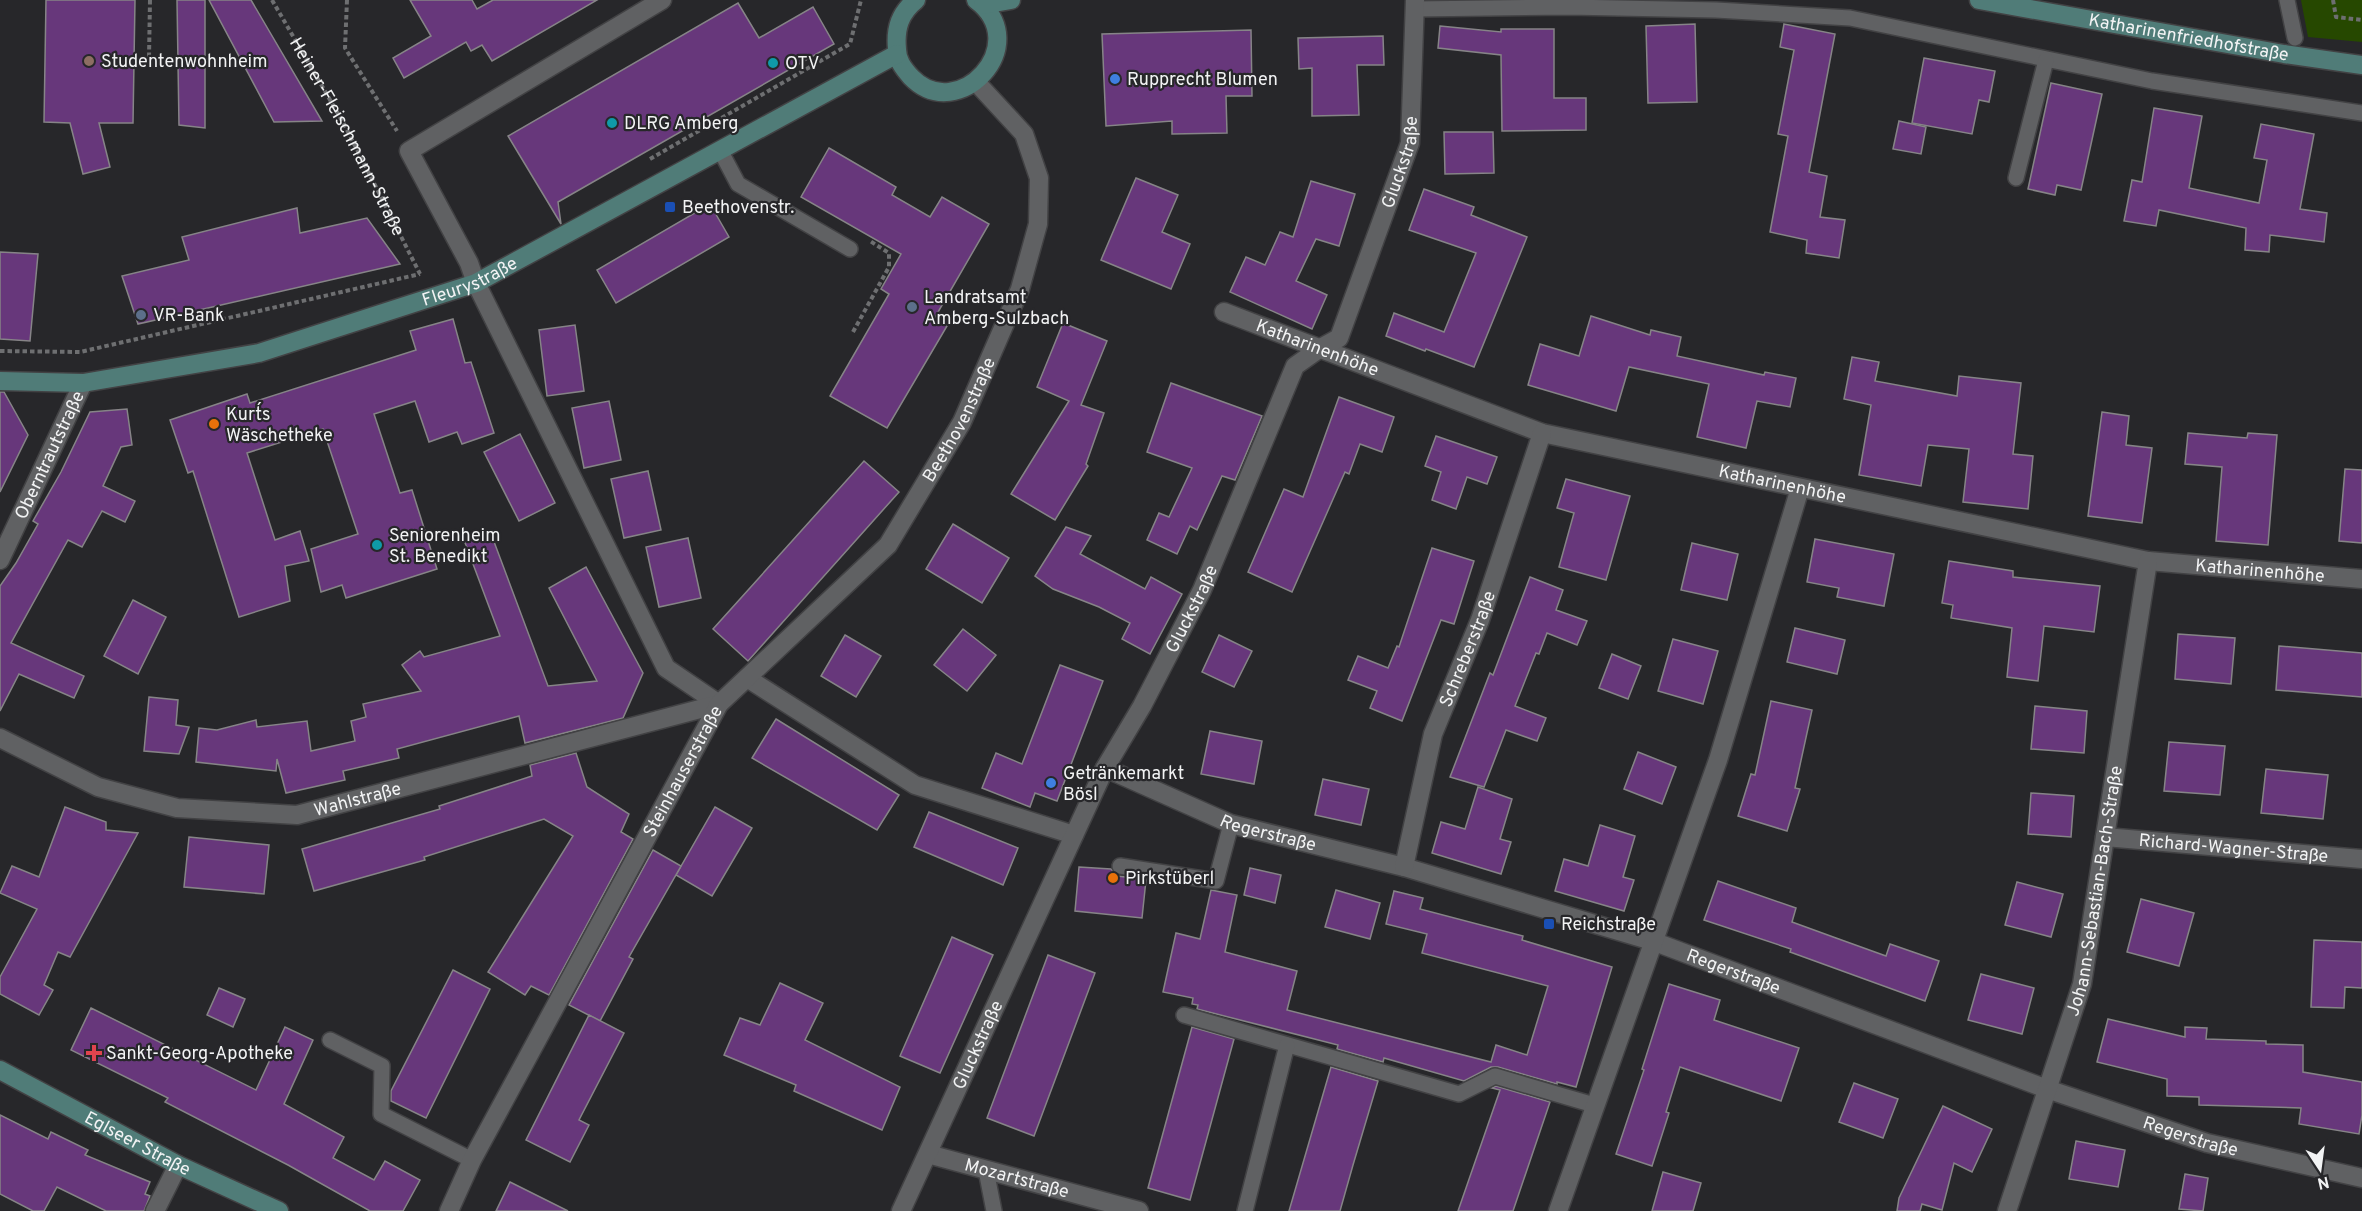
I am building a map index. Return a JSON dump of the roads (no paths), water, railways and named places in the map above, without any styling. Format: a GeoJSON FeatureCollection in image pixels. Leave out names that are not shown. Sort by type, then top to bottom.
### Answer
{"type":"FeatureCollection","features":[{"type":"Feature","properties":{"kind":"street"},"geometry":{"type":"LineString","coordinates":[[476,283],[469,263],[409,151],[662,0]]}},
{"type":"Feature","properties":{"kind":"street"},"geometry":{"type":"LineString","coordinates":[[916,0],[907,7],[900,20],[896,33],[897,54],[902,67],[916,82],[936,91],[957,91],[976,82],[988,70],[996,54],[997,37],[993,19],[980,3]]}},
{"type":"Feature","properties":{"kind":"street"},"geometry":{"type":"LineString","coordinates":[[980,3],[1011,0]]}},
{"type":"Feature","properties":{"kind":"street","name":"Katharinenfriedhofstraße"},"geometry":{"type":"LineString","coordinates":[[1980,0],[2273,52],[2362,65]]}},
{"type":"Feature","properties":{"kind":"street","name":"Gluckstraße"},"geometry":{"type":"LineString","coordinates":[[902,1211],[1105,768],[1142,706],[1202,590],[1295,366],[1340,338],[1410,143],[1415,4]]}},
{"type":"Feature","properties":{"kind":"street","name":"Fleurystraße"},"geometry":{"type":"LineString","coordinates":[[0,381],[83,383],[259,353],[476,283],[897,54]]}},
{"type":"Feature","properties":{"kind":"street","name":"Beethovenstraße"},"geometry":{"type":"LineString","coordinates":[[719,704],[888,545],[962,422],[1020,289],[1038,224],[1039,178],[1024,134],[976,82]]}},
{"type":"Feature","properties":{"kind":"street","name":"Steinhauserstraße"},"geometry":{"type":"LineString","coordinates":[[449,1211],[472,1160],[719,704],[666,668],[476,283]]}},
{"type":"Feature","properties":{"kind":"street","name":"Katharinenhöhe"},"geometry":{"type":"LineString","coordinates":[[1224,312],[1542,434],[2148,561],[2362,579]]}},
{"type":"Feature","properties":{"kind":"street","name":"Oberntrautstraße"},"geometry":{"type":"LineString","coordinates":[[0,560],[83,383]]}},
{"type":"Feature","properties":{"kind":"street","name":"Schreberstraße"},"geometry":{"type":"LineString","coordinates":[[1404,867],[1433,734],[1480,620],[1542,434]]}},
{"type":"Feature","properties":{"kind":"street"},"geometry":{"type":"LineString","coordinates":[[1558,1211],[1718,760],[1800,488]]}},
{"type":"Feature","properties":{"kind":"street","name":"Johann-Sebastian-Bach-Straße"},"geometry":{"type":"LineString","coordinates":[[2007,1211],[2082,984],[2148,561]]}},
{"type":"Feature","properties":{"kind":"street"},"geometry":{"type":"LineString","coordinates":[[747,678],[915,785],[1074,836]]}},
{"type":"Feature","properties":{"kind":"street","name":"Wahlstraße"},"geometry":{"type":"LineString","coordinates":[[0,738],[98,787],[165,805],[177,808],[297,815],[719,704]]}},
{"type":"Feature","properties":{"kind":"street","name":"Regerstraße"},"geometry":{"type":"LineString","coordinates":[[1105,768],[1232,824],[1404,867],[1655,942],[2047,1089],[2207,1143],[2362,1178]]}},
{"type":"Feature","properties":{"kind":"street","name":"Richard-Wagner-Straße"},"geometry":{"type":"LineString","coordinates":[[2105,837],[2362,859]]}},
{"type":"Feature","properties":{"kind":"street","name":"Eglseer Straße"},"geometry":{"type":"LineString","coordinates":[[0,1070],[178,1165],[279,1211]]}},
{"type":"Feature","properties":{"kind":"street","name":"Mozartstraße"},"geometry":{"type":"LineString","coordinates":[[928,1154],[1139,1211]]}},
{"type":"Feature","properties":{"kind":"street"},"geometry":{"type":"LineString","coordinates":[[155,1211],[178,1165]]}},
{"type":"Feature","properties":{"kind":"lane"},"geometry":{"type":"LineString","coordinates":[[2287,0],[2295,38]]}},
{"type":"Feature","properties":{"kind":"lane"},"geometry":{"type":"LineString","coordinates":[[1415,4],[1705,9],[1850,18],[2152,81],[2362,113]]}},
{"type":"Feature","properties":{"kind":"lane"},"geometry":{"type":"LineString","coordinates":[[2016,177],[2046,60]]}},
{"type":"Feature","properties":{"kind":"lane"},"geometry":{"type":"LineString","coordinates":[[720,150],[738,184],[850,249]]}},
{"type":"Feature","properties":{"kind":"lane"},"geometry":{"type":"LineString","coordinates":[[1120,866],[1216,880],[1232,824]]}},
{"type":"Feature","properties":{"kind":"lane"},"geometry":{"type":"LineString","coordinates":[[1184,1015],[1459,1094],[1495,1076],[1594,1105]]}},
{"type":"Feature","properties":{"kind":"lane"},"geometry":{"type":"LineString","coordinates":[[330,1040],[382,1066],[381,1114],[472,1160]]}},
{"type":"Feature","properties":{"kind":"lane"},"geometry":{"type":"LineString","coordinates":[[1245,1211],[1287,1045]]}},
{"type":"Feature","properties":{"kind":"lane"},"geometry":{"type":"LineString","coordinates":[[986,1170],[994,1211]]}},
{"type":"Feature","properties":{"kind":"place","name":"Studentenwohnheim"},"geometry":{"type":"Point","coordinates":[89,61]}},
{"type":"Feature","properties":{"kind":"place","name":"OTV"},"geometry":{"type":"Point","coordinates":[773,63]}},
{"type":"Feature","properties":{"kind":"place","name":"Rupprecht Blumen"},"geometry":{"type":"Point","coordinates":[1115,79]}},
{"type":"Feature","properties":{"kind":"place","name":"DLRG Amberg"},"geometry":{"type":"Point","coordinates":[612,123]}},
{"type":"Feature","properties":{"kind":"place","name":"Beethovenstr."},"geometry":{"type":"Point","coordinates":[670,207]}},
{"type":"Feature","properties":{"kind":"place","name":"Landratsamt Amberg-Sulzbach"},"geometry":{"type":"Point","coordinates":[912,307]}},
{"type":"Feature","properties":{"kind":"place","name":"VR-Bank"},"geometry":{"type":"Point","coordinates":[141,315]}},
{"type":"Feature","properties":{"kind":"place","name":"Kurt´s Wäschetheke"},"geometry":{"type":"Point","coordinates":[214,424]}},
{"type":"Feature","properties":{"kind":"place","name":"Seniorenheim St. Benedikt"},"geometry":{"type":"Point","coordinates":[377,545]}},
{"type":"Feature","properties":{"kind":"place","name":"Getränkemarkt Bösl"},"geometry":{"type":"Point","coordinates":[1051,783]}},
{"type":"Feature","properties":{"kind":"place","name":"Pirkstüberl"},"geometry":{"type":"Point","coordinates":[1113,878]}},
{"type":"Feature","properties":{"kind":"place","name":"Reichstraße"},"geometry":{"type":"Point","coordinates":[1549,924]}},
{"type":"Feature","properties":{"kind":"place","name":"Sankt-Georg-Apotheke"},"geometry":{"type":"Point","coordinates":[94,1053]}}]}
